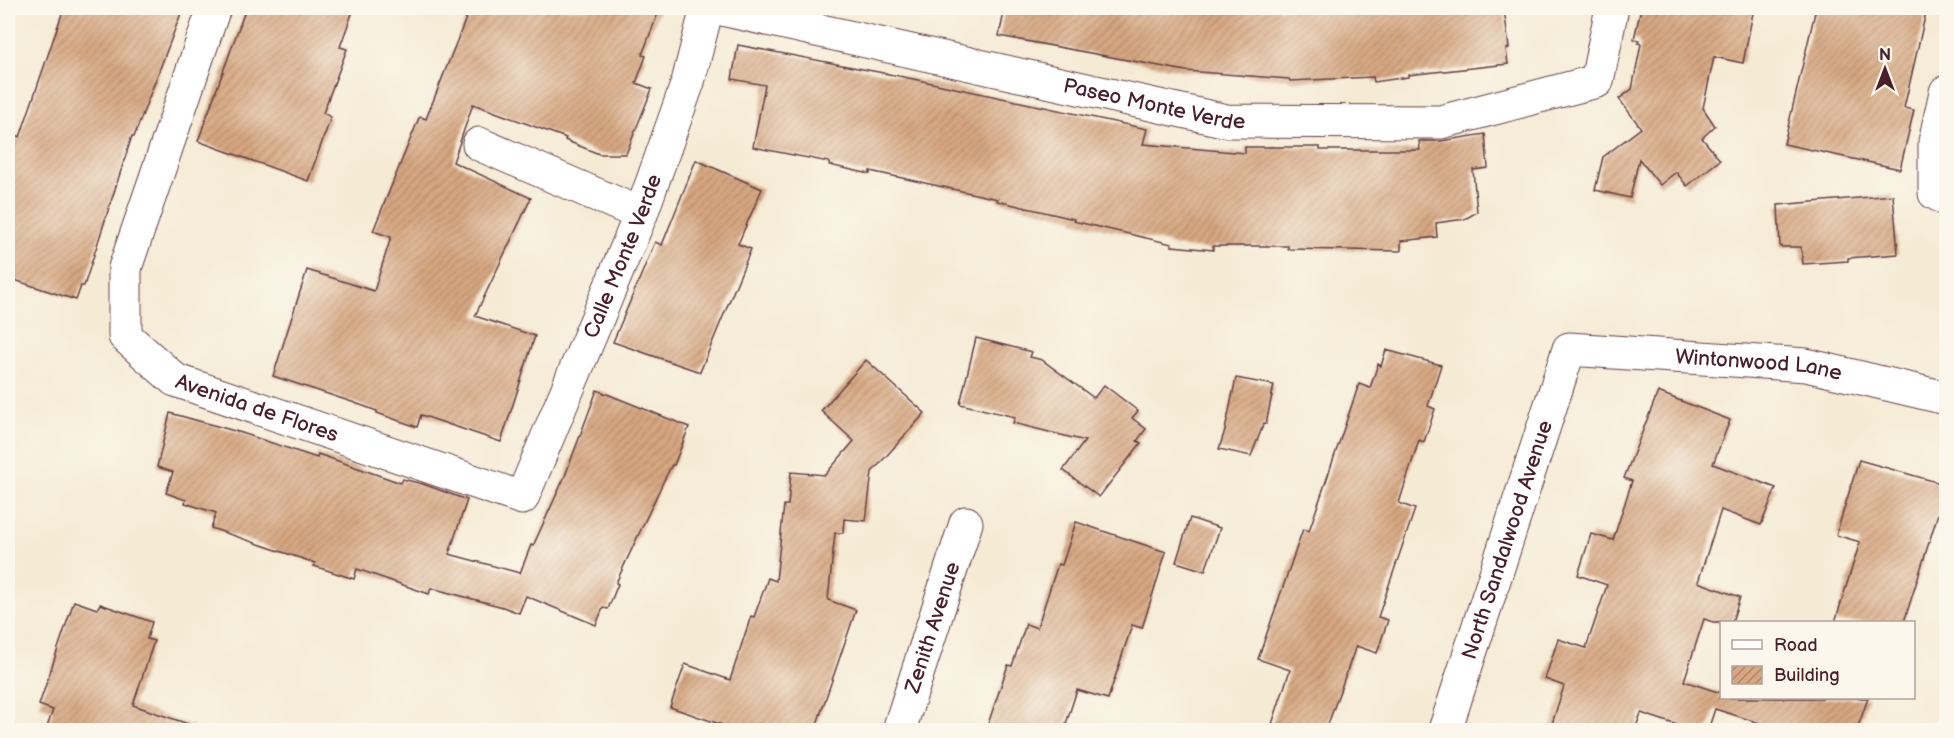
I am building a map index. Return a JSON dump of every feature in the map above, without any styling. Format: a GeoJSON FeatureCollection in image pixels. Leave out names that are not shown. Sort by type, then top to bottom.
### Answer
{"type":"FeatureCollection","features":[{"type":"Feature","properties":{"kind":"street","name":"Avenida de Flores"},"geometry":{"type":"LineString","coordinates":[[214,8],[125,268],[125,336],[175,380],[522,498]]}},
{"type":"Feature","properties":{"kind":"street","name":"Calle Monte Verde"},"geometry":{"type":"LineString","coordinates":[[522,498],[641,214],[688,82],[707,8]]}},
{"type":"Feature","properties":{"kind":"street","name":"Paseo Monte Verde"},"geometry":{"type":"LineString","coordinates":[[717,8],[1227,121],[1441,122],[1597,81],[1612,8]]}},
{"type":"Feature","properties":{"kind":"street"},"geometry":{"type":"LineString","coordinates":[[1941,196],[1935,142],[1947,92]]}},
{"type":"Feature","properties":{"kind":"street"},"geometry":{"type":"LineString","coordinates":[[479,144],[641,214]]}},
{"type":"Feature","properties":{"kind":"street","name":"Wintonwood Lane"},"geometry":{"type":"LineString","coordinates":[[1569,349],[1806,365],[1947,398]]}},
{"type":"Feature","properties":{"kind":"street","name":"North Sandalwood Avenue"},"geometry":{"type":"LineString","coordinates":[[1445,730],[1569,349]]}},
{"type":"Feature","properties":{"kind":"street","name":"Zenith Avenue"},"geometry":{"type":"LineString","coordinates":[[899,730],[966,523]]}},
{"type":"Feature","properties":{"kind":"building"},"geometry":{"type":"Polygon","coordinates":[[[64,8],[183,8],[134,137],[132,136],[84,286],[81,286],[76,300],[8,278],[8,138],[14,141],[16,135],[20,137],[64,8]]]}},
{"type":"Feature","properties":{"kind":"building"},"geometry":{"type":"Polygon","coordinates":[[[246,8],[354,8],[340,47],[347,49],[323,113],[331,117],[308,181],[198,141],[246,8]]]}},
{"type":"Feature","properties":{"kind":"building"},"geometry":{"type":"Polygon","coordinates":[[[470,8],[660,8],[642,55],[646,56],[636,83],[652,89],[626,154],[599,154],[565,140],[566,138],[473,104],[453,162],[531,198],[475,316],[535,336],[501,442],[421,415],[417,427],[355,403],[273,376],[307,270],[374,291],[391,237],[373,231],[419,118],[426,119],[470,8]]]}},
{"type":"Feature","properties":{"kind":"building"},"geometry":{"type":"Polygon","coordinates":[[[1005,8],[1504,8],[1509,48],[1506,49],[1508,64],[1408,75],[1408,77],[1374,82],[1373,77],[1290,81],[1289,79],[1186,71],[999,36],[1005,8]]]}},
{"type":"Feature","properties":{"kind":"building"},"geometry":{"type":"Polygon","coordinates":[[[1641,8],[1754,8],[1743,63],[1714,57],[1703,108],[1715,126],[1702,138],[1720,160],[1687,186],[1676,172],[1660,185],[1639,159],[1630,198],[1595,190],[1603,157],[1641,128],[1619,99],[1632,89],[1641,44],[1638,43],[1639,40],[1634,39],[1641,8]]]}},
{"type":"Feature","properties":{"kind":"building"},"geometry":{"type":"Polygon","coordinates":[[[1816,8],[1927,8],[1904,108],[1914,110],[1900,169],[1784,144],[1816,8]]]}},
{"type":"Feature","properties":{"kind":"building"},"geometry":{"type":"Polygon","coordinates":[[[738,45],[904,77],[1147,129],[1143,144],[1245,153],[1245,147],[1420,150],[1419,141],[1441,141],[1485,134],[1488,168],[1473,170],[1477,212],[1465,219],[1436,223],[1437,237],[1401,241],[1401,251],[1288,249],[1288,246],[1213,246],[1213,250],[1172,246],[1172,244],[997,201],[998,199],[870,171],[870,174],[829,165],[829,162],[753,147],[765,85],[732,79],[738,45]]]}},
{"type":"Feature","properties":{"kind":"building"},"geometry":{"type":"Polygon","coordinates":[[[696,160],[762,189],[738,244],[751,249],[700,372],[613,342],[655,242],[662,245],[696,160]]]}},
{"type":"Feature","properties":{"kind":"building"},"geometry":{"type":"Polygon","coordinates":[[[1893,195],[1898,254],[1803,264],[1801,247],[1780,247],[1778,205],[1893,195]]]}},
{"type":"Feature","properties":{"kind":"building"},"geometry":{"type":"Polygon","coordinates":[[[976,338],[1032,352],[1030,357],[1042,360],[1094,398],[1104,385],[1138,411],[1132,418],[1146,429],[1137,441],[1141,443],[1099,497],[1063,470],[1085,441],[1013,423],[1015,417],[960,404],[976,338]]]}},
{"type":"Feature","properties":{"kind":"building"},"geometry":{"type":"Polygon","coordinates":[[[1386,350],[1441,365],[1428,406],[1435,409],[1424,442],[1419,440],[1399,503],[1415,509],[1378,617],[1388,620],[1377,653],[1356,646],[1326,730],[1270,730],[1290,670],[1258,659],[1303,529],[1309,531],[1359,384],[1370,388],[1378,364],[1381,366],[1386,350]]]}},
{"type":"Feature","properties":{"kind":"building"},"geometry":{"type":"Polygon","coordinates":[[[866,360],[925,413],[872,472],[866,521],[844,519],[843,533],[835,533],[828,600],[856,610],[815,730],[737,730],[670,707],[685,664],[730,680],[751,616],[754,617],[768,578],[776,581],[784,505],[788,505],[791,472],[825,475],[854,441],[821,411],[866,360]]]}},
{"type":"Feature","properties":{"kind":"building"},"geometry":{"type":"Polygon","coordinates":[[[1236,378],[1274,385],[1266,424],[1264,423],[1251,456],[1219,449],[1236,378]]]}},
{"type":"Feature","properties":{"kind":"building"},"geometry":{"type":"Polygon","coordinates":[[[597,390],[689,427],[674,465],[665,478],[616,583],[618,584],[608,609],[603,608],[596,625],[526,596],[519,613],[431,588],[429,594],[357,569],[354,579],[314,566],[315,563],[211,528],[216,513],[185,503],[186,500],[166,493],[173,472],[157,467],[170,413],[242,433],[317,458],[318,454],[401,483],[403,479],[423,484],[467,500],[449,554],[520,573],[531,545],[533,546],[565,476],[597,390]]]}},
{"type":"Feature","properties":{"kind":"building"},"geometry":{"type":"Polygon","coordinates":[[[1658,392],[1730,420],[1713,464],[1776,488],[1761,525],[1721,510],[1698,582],[1740,597],[1732,621],[1713,622],[1704,619],[1684,681],[1720,693],[1720,699],[1868,699],[1857,730],[1782,730],[1715,709],[1708,730],[1692,730],[1641,713],[1635,730],[1550,730],[1564,686],[1545,679],[1558,639],[1586,648],[1607,585],[1578,575],[1591,534],[1613,540],[1632,481],[1624,478],[1658,392]]]}},
{"type":"Feature","properties":{"kind":"building"},"geometry":{"type":"Polygon","coordinates":[[[1859,460],[1947,485],[1904,621],[1835,621],[1860,542],[1836,535],[1859,460]]]}},
{"type":"Feature","properties":{"kind":"building"},"geometry":{"type":"Polygon","coordinates":[[[1190,518],[1220,528],[1205,571],[1176,562],[1190,518]]]}},
{"type":"Feature","properties":{"kind":"building"},"geometry":{"type":"Polygon","coordinates":[[[1076,522],[1166,552],[1142,628],[1132,625],[1108,699],[1077,690],[1064,730],[986,730],[1008,665],[1012,666],[1026,624],[1037,628],[1058,564],[1062,565],[1076,522]]]}},
{"type":"Feature","properties":{"kind":"building"},"geometry":{"type":"Polygon","coordinates":[[[74,601],[97,609],[100,604],[152,622],[147,639],[154,641],[133,705],[194,726],[193,730],[46,730],[53,710],[39,705],[74,601]]]}}]}
